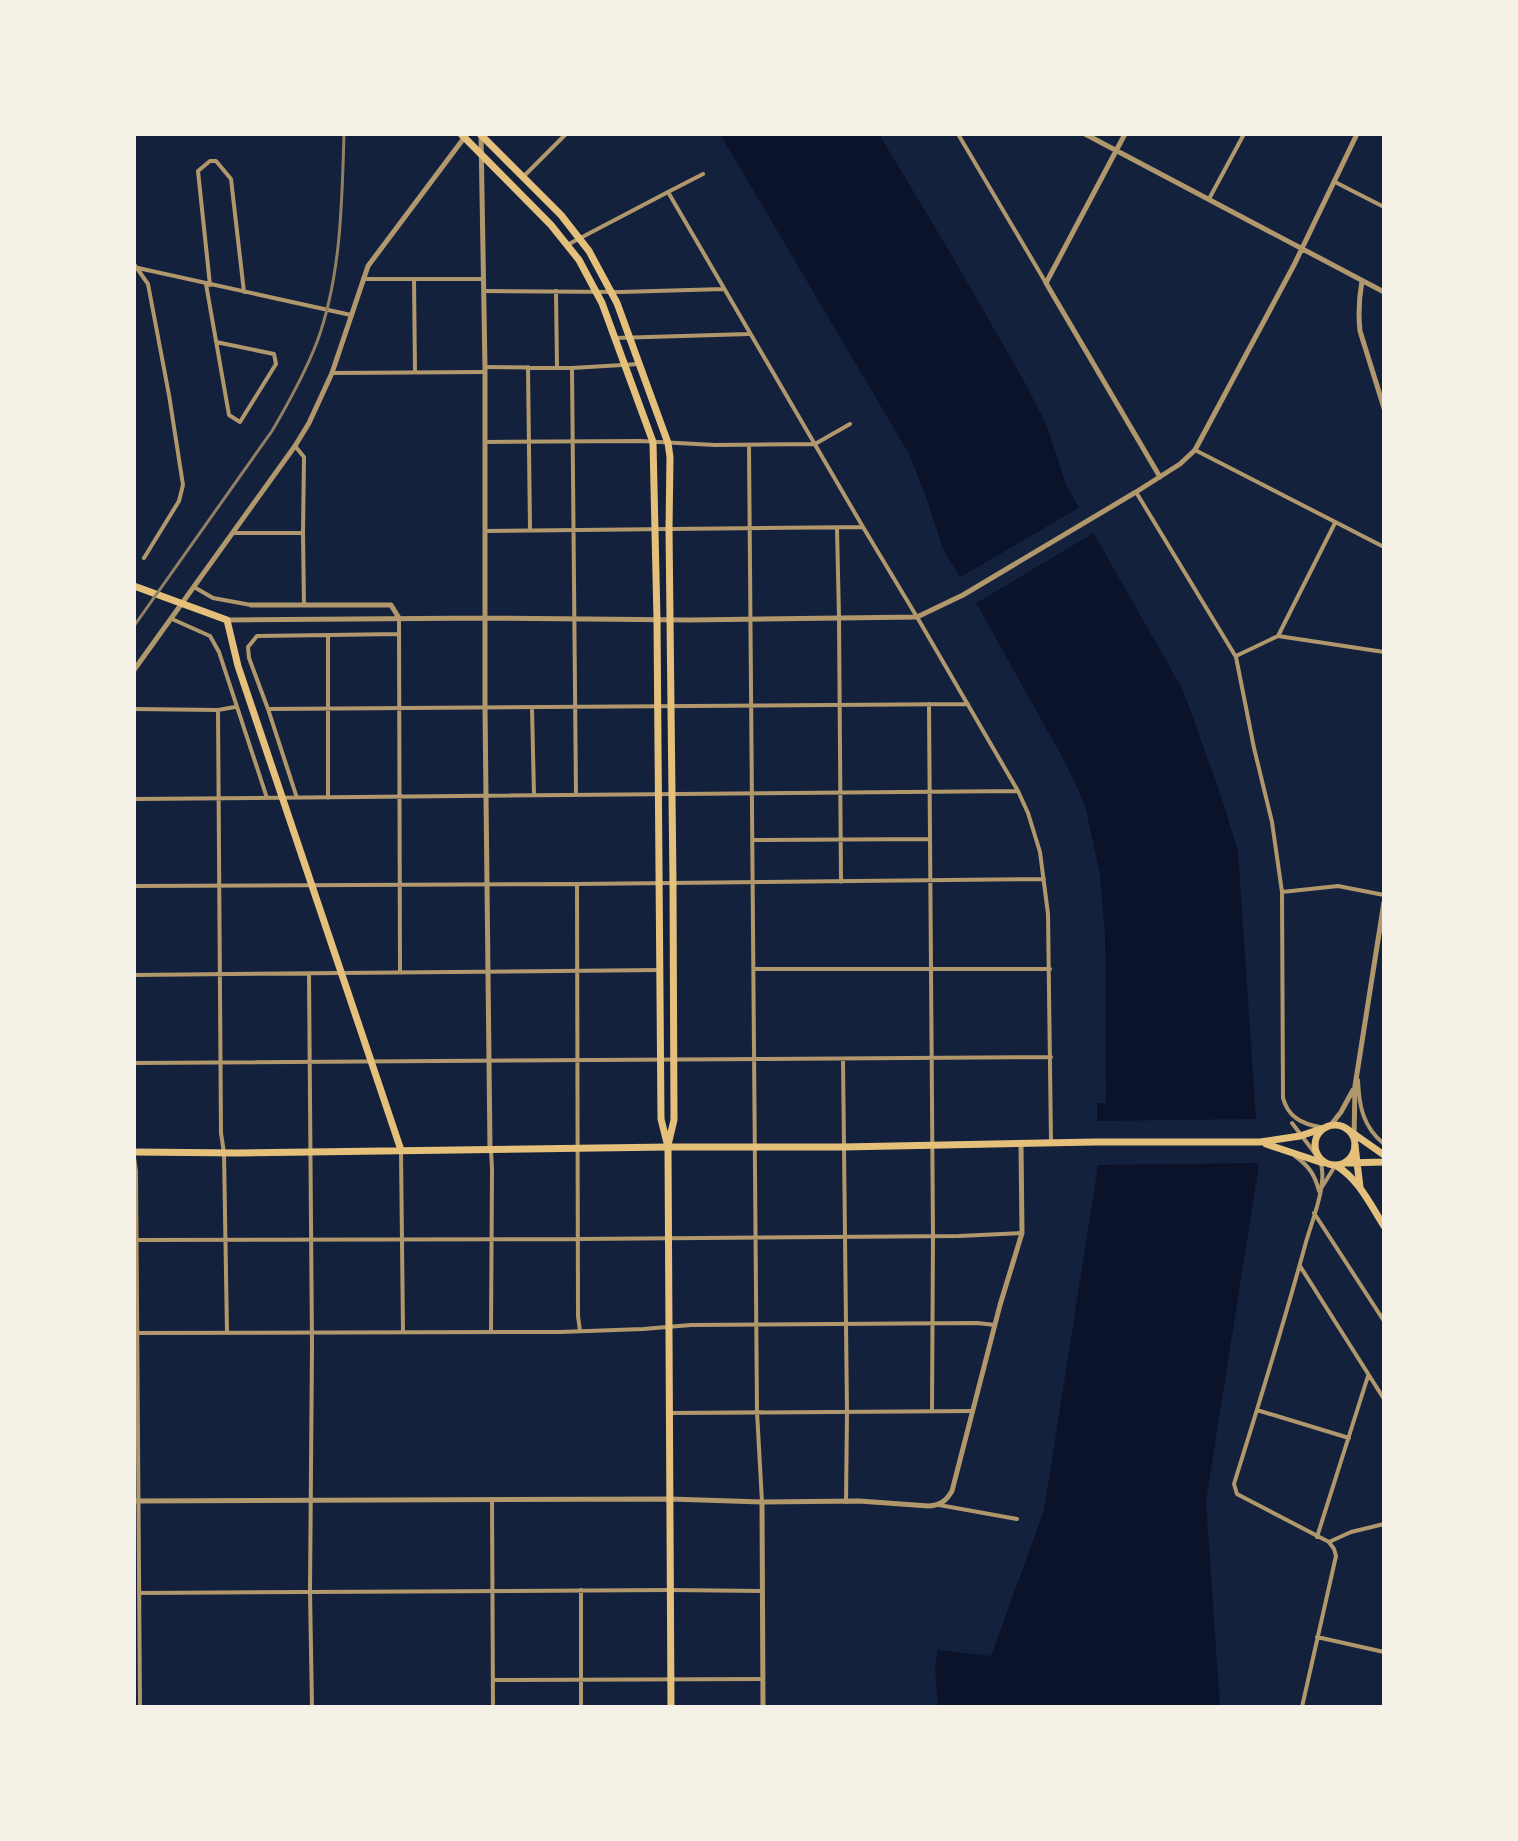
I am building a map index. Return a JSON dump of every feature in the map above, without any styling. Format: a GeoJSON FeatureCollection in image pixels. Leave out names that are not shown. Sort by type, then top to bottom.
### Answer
{"type":"FeatureCollection","features":[{"type":"Feature","properties":{"kind":"main road"},"geometry":{"type":"LineString","coordinates":[[481,134],[561,215],[579,237],[612,291],[668,443],[670,457],[674,1059],[674,1120],[668,1147],[671,1707]]}},
{"type":"Feature","properties":{"kind":"main road"},"geometry":{"type":"LineString","coordinates":[[464,135],[551,225],[597,291],[653,442],[661,1119],[668,1147]]}},
{"type":"Feature","properties":{"kind":"main road"},"geometry":{"type":"LineString","coordinates":[[134,586],[227,620],[238,666],[401,1150]]}},
{"type":"Feature","properties":{"kind":"main road"},"geometry":{"type":"LineString","coordinates":[[134,1154],[1260,1142],[1342,1126],[1352,1137],[1384,1155]]}},
{"type":"Feature","properties":{"kind":"main road"},"geometry":{"type":"LineString","coordinates":[[1326,1127],[1319,1132],[1314,1144],[1329,1162],[1351,1177],[1384,1226]]}},
{"type":"Feature","properties":{"kind":"main road"},"geometry":{"type":"LineString","coordinates":[[1352,1137],[1361,1189]]}},
{"type":"Feature","properties":{"kind":"main road"},"geometry":{"type":"LineString","coordinates":[[1329,1162],[1354,1153],[1352,1137]]}},
{"type":"Feature","properties":{"kind":"main road"},"geometry":{"type":"LineString","coordinates":[[1260,1142],[1329,1162],[1384,1162]]}},
{"type":"Feature","properties":{"kind":"street"},"geometry":{"type":"LineString","coordinates":[[134,670],[309,423],[341,351],[368,266],[377,252],[464,135],[481,134],[486,442],[485,708],[492,1169],[491,1332]]}},
{"type":"Feature","properties":{"kind":"street"},"geometry":{"type":"LineString","coordinates":[[523,178],[566,134]]}},
{"type":"Feature","properties":{"kind":"street"},"geometry":{"type":"LineString","coordinates":[[958,134],[1160,477]]}},
{"type":"Feature","properties":{"kind":"street"},"geometry":{"type":"LineString","coordinates":[[1085,134],[1384,292]]}},
{"type":"Feature","properties":{"kind":"street"},"geometry":{"type":"LineString","coordinates":[[1046,283],[1125,134]]}},
{"type":"Feature","properties":{"kind":"street"},"geometry":{"type":"LineString","coordinates":[[1209,199],[1244,134]]}},
{"type":"Feature","properties":{"kind":"street"},"geometry":{"type":"LineString","coordinates":[[227,620],[917,617],[963,595],[1136,492],[1180,464],[1195,450],[1302,248],[1357,134]]}},
{"type":"Feature","properties":{"kind":"street"},"geometry":{"type":"LineString","coordinates":[[216,342],[274,354],[276,364],[240,422],[229,415],[216,342],[208,284],[198,171],[210,161],[216,161],[231,179],[244,292]]}},
{"type":"Feature","properties":{"kind":"street"},"geometry":{"type":"LineString","coordinates":[[567,245],[703,174]]}},
{"type":"Feature","properties":{"kind":"street"},"geometry":{"type":"LineString","coordinates":[[1335,182],[1384,207]]}},
{"type":"Feature","properties":{"kind":"street"},"geometry":{"type":"LineString","coordinates":[[668,192],[968,704],[1028,813],[1040,852],[1048,914],[1051,1144]]}},
{"type":"Feature","properties":{"kind":"street"},"geometry":{"type":"LineString","coordinates":[[135,266],[351,315]]}},
{"type":"Feature","properties":{"kind":"street"},"geometry":{"type":"LineString","coordinates":[[135,266],[148,284],[183,485],[179,501],[144,558]]}},
{"type":"Feature","properties":{"kind":"street"},"geometry":{"type":"LineString","coordinates":[[363,279],[483,279]]}},
{"type":"Feature","properties":{"kind":"street"},"geometry":{"type":"LineString","coordinates":[[414,279],[415,372]]}},
{"type":"Feature","properties":{"kind":"street"},"geometry":{"type":"LineString","coordinates":[[1362,281],[1360,331],[1384,408]]}},
{"type":"Feature","properties":{"kind":"street"},"geometry":{"type":"LineString","coordinates":[[484,291],[724,289]]}},
{"type":"Feature","properties":{"kind":"street"},"geometry":{"type":"LineString","coordinates":[[556,291],[557,368]]}},
{"type":"Feature","properties":{"kind":"street"},"geometry":{"type":"LineString","coordinates":[[615,338],[750,334]]}},
{"type":"Feature","properties":{"kind":"street"},"geometry":{"type":"LineString","coordinates":[[332,373],[640,364]]}},
{"type":"Feature","properties":{"kind":"street"},"geometry":{"type":"LineString","coordinates":[[528,367],[530,530]]}},
{"type":"Feature","properties":{"kind":"street"},"geometry":{"type":"LineString","coordinates":[[572,368],[576,795]]}},
{"type":"Feature","properties":{"kind":"street"},"geometry":{"type":"LineString","coordinates":[[486,442],[815,444],[850,424]]}},
{"type":"Feature","properties":{"kind":"street"},"geometry":{"type":"LineString","coordinates":[[749,445],[754,1146],[763,1707]]}},
{"type":"Feature","properties":{"kind":"street"},"geometry":{"type":"LineString","coordinates":[[295,446],[304,457],[304,605]]}},
{"type":"Feature","properties":{"kind":"street"},"geometry":{"type":"LineString","coordinates":[[1195,450],[1384,547]]}},
{"type":"Feature","properties":{"kind":"street"},"geometry":{"type":"LineString","coordinates":[[1136,492],[1236,657],[1272,822],[1282,892],[1285,1106],[1300,1122],[1326,1127],[1347,1103],[1355,1086]]}},
{"type":"Feature","properties":{"kind":"street"},"geometry":{"type":"LineString","coordinates":[[1278,636],[1335,523]]}},
{"type":"Feature","properties":{"kind":"street"},"geometry":{"type":"LineString","coordinates":[[485,531],[863,527]]}},
{"type":"Feature","properties":{"kind":"street"},"geometry":{"type":"LineString","coordinates":[[837,529],[841,882]]}},
{"type":"Feature","properties":{"kind":"street"},"geometry":{"type":"LineString","coordinates":[[232,533],[303,533]]}},
{"type":"Feature","properties":{"kind":"street"},"geometry":{"type":"LineString","coordinates":[[194,587],[213,598],[251,605],[391,605],[399,618],[400,973]]}},
{"type":"Feature","properties":{"kind":"street"},"geometry":{"type":"LineString","coordinates":[[171,618],[210,636],[219,652],[267,798]]}},
{"type":"Feature","properties":{"kind":"street"},"geometry":{"type":"LineString","coordinates":[[297,798],[249,658],[251,642],[257,636],[399,634]]}},
{"type":"Feature","properties":{"kind":"street"},"geometry":{"type":"LineString","coordinates":[[328,635],[328,798]]}},
{"type":"Feature","properties":{"kind":"street"},"geometry":{"type":"LineString","coordinates":[[1236,657],[1278,636],[1384,652]]}},
{"type":"Feature","properties":{"kind":"street"},"geometry":{"type":"LineString","coordinates":[[929,704],[932,1411]]}},
{"type":"Feature","properties":{"kind":"street"},"geometry":{"type":"LineString","coordinates":[[268,709],[968,704]]}},
{"type":"Feature","properties":{"kind":"street"},"geometry":{"type":"LineString","coordinates":[[134,709],[218,710],[236,707]]}},
{"type":"Feature","properties":{"kind":"street"},"geometry":{"type":"LineString","coordinates":[[532,708],[534,795]]}},
{"type":"Feature","properties":{"kind":"street"},"geometry":{"type":"LineString","coordinates":[[218,710],[221,1133],[227,1333]]}},
{"type":"Feature","properties":{"kind":"street"},"geometry":{"type":"LineString","coordinates":[[134,799],[1018,791]]}},
{"type":"Feature","properties":{"kind":"street"},"geometry":{"type":"LineString","coordinates":[[752,840],[929,839]]}},
{"type":"Feature","properties":{"kind":"street"},"geometry":{"type":"LineString","coordinates":[[134,886],[1045,879]]}},
{"type":"Feature","properties":{"kind":"street"},"geometry":{"type":"LineString","coordinates":[[577,884],[580,1331]]}},
{"type":"Feature","properties":{"kind":"street"},"geometry":{"type":"LineString","coordinates":[[1282,892],[1338,886],[1384,895]]}},
{"type":"Feature","properties":{"kind":"street"},"geometry":{"type":"LineString","coordinates":[[1352,1137],[1357,1070],[1384,902]]}},
{"type":"Feature","properties":{"kind":"street"},"geometry":{"type":"LineString","coordinates":[[754,969],[1050,969]]}},
{"type":"Feature","properties":{"kind":"street"},"geometry":{"type":"LineString","coordinates":[[134,975],[660,970]]}},
{"type":"Feature","properties":{"kind":"street"},"geometry":{"type":"LineString","coordinates":[[309,974],[312,1707]]}},
{"type":"Feature","properties":{"kind":"street"},"geometry":{"type":"LineString","coordinates":[[134,1063],[1051,1057]]}},
{"type":"Feature","properties":{"kind":"street"},"geometry":{"type":"LineString","coordinates":[[843,1059],[846,1502]]}},
{"type":"Feature","properties":{"kind":"street"},"geometry":{"type":"LineString","coordinates":[[1357,1070],[1362,1114],[1370,1130],[1384,1144]]}},
{"type":"Feature","properties":{"kind":"street"},"geometry":{"type":"LineString","coordinates":[[1291,1113],[1292,1123],[1300,1136],[1329,1162]]}},
{"type":"Feature","properties":{"kind":"street"},"geometry":{"type":"LineString","coordinates":[[1278,1140],[1286,1135],[1292,1123]]}},
{"type":"Feature","properties":{"kind":"street"},"geometry":{"type":"LineString","coordinates":[[939,1505],[952,1491],[1022,1233],[1021,1144]]}},
{"type":"Feature","properties":{"kind":"street"},"geometry":{"type":"LineString","coordinates":[[401,1150],[403,1333]]}},
{"type":"Feature","properties":{"kind":"street"},"geometry":{"type":"LineString","coordinates":[[1287,1151],[1311,1170],[1319,1193]]}},
{"type":"Feature","properties":{"kind":"street"},"geometry":{"type":"LineString","coordinates":[[134,1154],[136,1501],[140,1593],[137,1700],[140,1707]]}},
{"type":"Feature","properties":{"kind":"street"},"geometry":{"type":"LineString","coordinates":[[1302,1707],[1336,1556],[1334,1549],[1329,1542],[1237,1494],[1234,1484],[1329,1162]]}},
{"type":"Feature","properties":{"kind":"street"},"geometry":{"type":"LineString","coordinates":[[1319,1193],[1323,1169],[1329,1162]]}},
{"type":"Feature","properties":{"kind":"street"},"geometry":{"type":"LineString","coordinates":[[1314,1213],[1384,1321]]}},
{"type":"Feature","properties":{"kind":"street"},"geometry":{"type":"LineString","coordinates":[[135,1240],[578,1239],[1022,1233]]}},
{"type":"Feature","properties":{"kind":"street"},"geometry":{"type":"LineString","coordinates":[[1300,1266],[1384,1399]]}},
{"type":"Feature","properties":{"kind":"street"},"geometry":{"type":"LineString","coordinates":[[136,1333],[580,1331],[845,1323],[995,1325]]}},
{"type":"Feature","properties":{"kind":"street"},"geometry":{"type":"LineString","coordinates":[[1317,1537],[1368,1376]]}},
{"type":"Feature","properties":{"kind":"street"},"geometry":{"type":"LineString","coordinates":[[1257,1410],[1349,1438]]}},
{"type":"Feature","properties":{"kind":"street"},"geometry":{"type":"LineString","coordinates":[[669,1413],[973,1411]]}},
{"type":"Feature","properties":{"kind":"street"},"geometry":{"type":"LineString","coordinates":[[492,1499],[493,1707]]}},
{"type":"Feature","properties":{"kind":"street"},"geometry":{"type":"LineString","coordinates":[[136,1501],[670,1499],[846,1502],[939,1505],[1017,1519]]}},
{"type":"Feature","properties":{"kind":"street"},"geometry":{"type":"LineString","coordinates":[[1329,1542],[1351,1532],[1384,1524]]}},
{"type":"Feature","properties":{"kind":"street"},"geometry":{"type":"LineString","coordinates":[[581,1590],[581,1707]]}},
{"type":"Feature","properties":{"kind":"street"},"geometry":{"type":"LineString","coordinates":[[140,1593],[762,1591]]}},
{"type":"Feature","properties":{"kind":"street"},"geometry":{"type":"LineString","coordinates":[[1317,1637],[1384,1652]]}},
{"type":"Feature","properties":{"kind":"street"},"geometry":{"type":"LineString","coordinates":[[493,1680],[763,1679]]}},
{"type":"Feature","properties":{"kind":"water"},"geometry":{"type":"Polygon","coordinates":[[[720,134],[879,134],[1024,381],[1047,426],[1066,485],[1183,690],[1220,793],[1238,851],[1258,1171],[1206,1501],[1220,1707],[938,1707],[935,1667],[938,1650],[991,1656],[1044,1510],[1097,1172],[1097,1103],[1106,1103],[1105,936],[1100,875],[1085,805],[1066,764],[943,549],[909,454],[720,134]]]}},
{"type":"Feature","properties":{"kind":"pier"},"geometry":{"type":"Polygon","coordinates":[[[1082,506],[1097,531],[973,605],[957,579],[1082,506]]]}},
{"type":"Feature","properties":{"kind":"pier"},"geometry":{"type":"Polygon","coordinates":[[[1260,1119],[1260,1163],[1095,1165],[1094,1121],[1260,1119]]]}},
{"type":"Feature","properties":{"kind":"railway"},"geometry":{"type":"LineString","coordinates":[[134,626],[272,431],[312,354],[325,317],[336,266],[344,134]]}}]}
